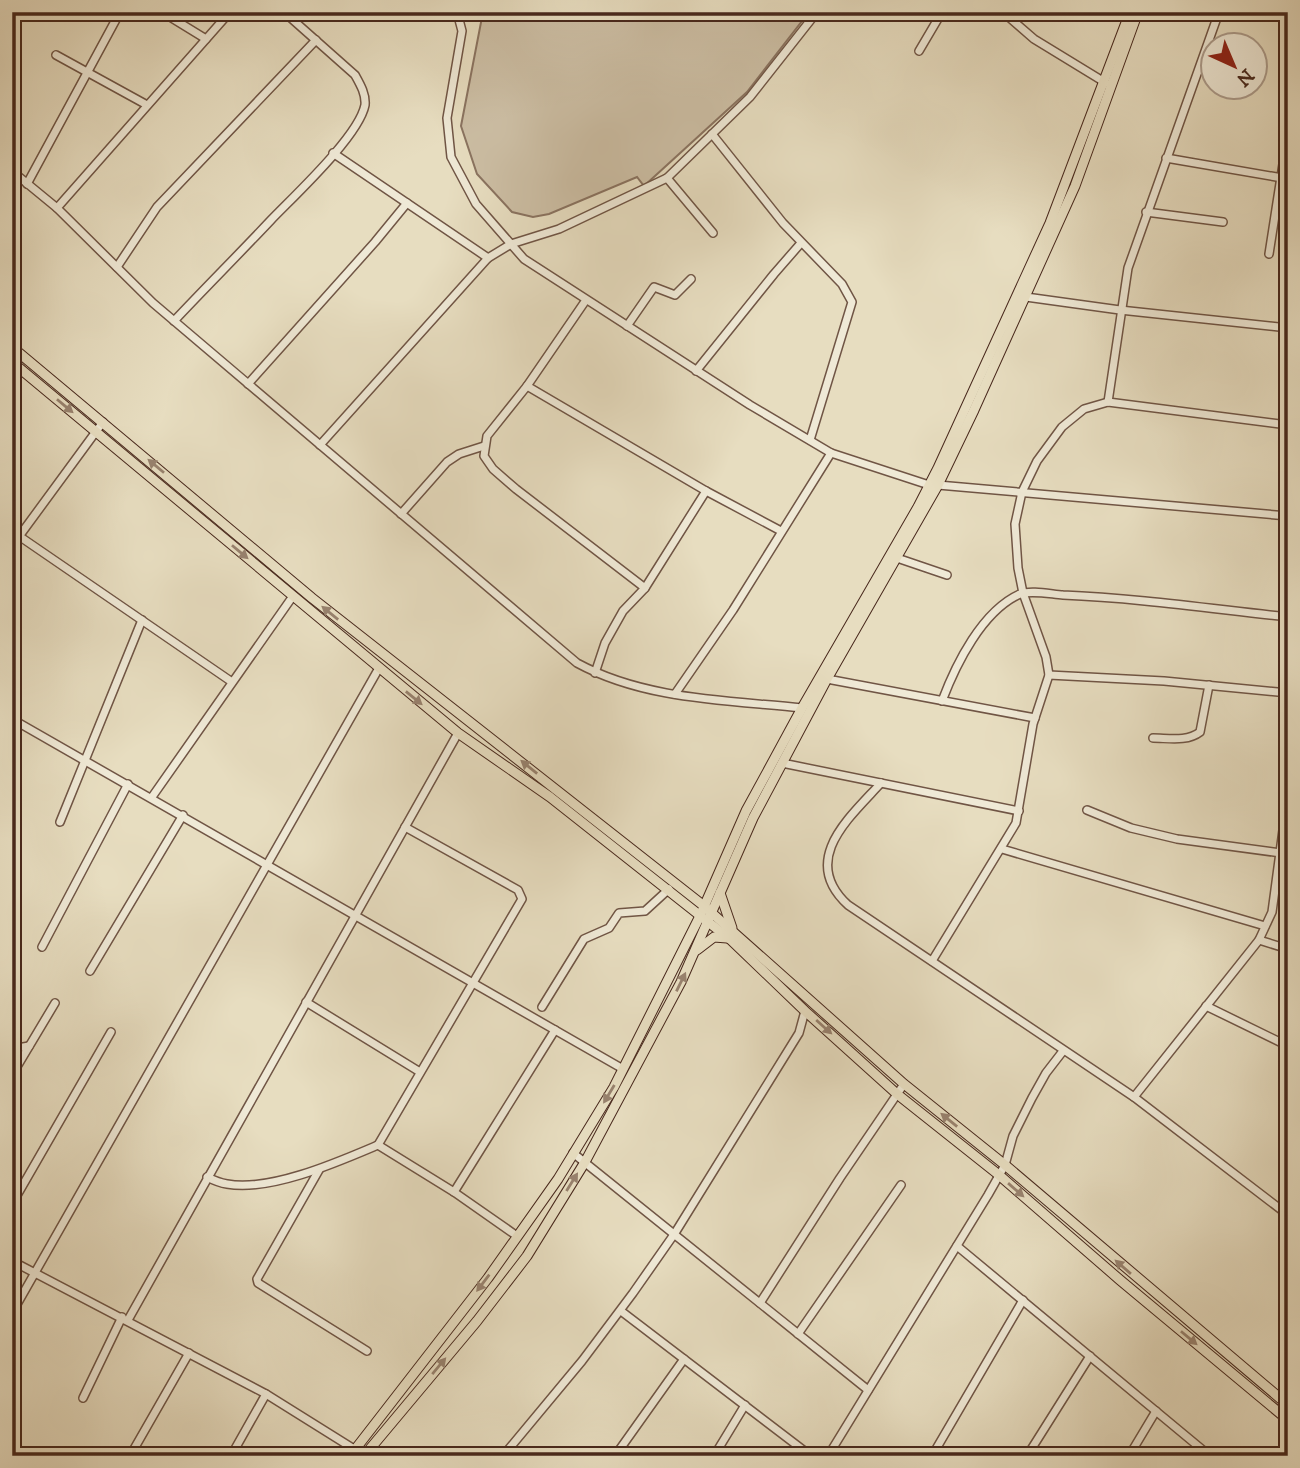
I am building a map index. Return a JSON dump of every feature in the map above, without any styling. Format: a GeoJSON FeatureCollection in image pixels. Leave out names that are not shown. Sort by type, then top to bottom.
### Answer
{"type":"FeatureCollection","features":[{"type":"Feature","properties":{"kind":"main road"},"geometry":{"type":"LineString","coordinates":[[352,1453],[488,1278],[558,1179],[614,1087],[706,914],[720,893],[753,818],[827,679],[897,558],[1026,297],[1075,186],[1130,12]]}},
{"type":"Feature","properties":{"kind":"main road"},"geometry":{"type":"LineString","coordinates":[[364,1456],[477,1321],[527,1256],[585,1162],[681,982],[746,811],[933,485],[1046,233],[1138,12]]}},
{"type":"Feature","properties":{"kind":"main road"},"geometry":{"type":"LineString","coordinates":[[12,347],[366,641],[706,914],[904,1084],[1005,1165],[1288,1405]]}},
{"type":"Feature","properties":{"kind":"main road"},"geometry":{"type":"LineString","coordinates":[[12,362],[458,733],[551,797],[669,890],[706,914]]}},
{"type":"Feature","properties":{"kind":"main road"},"geometry":{"type":"LineString","coordinates":[[358,651],[366,641]]}},
{"type":"Feature","properties":{"kind":"main road"},"geometry":{"type":"LineString","coordinates":[[720,893],[733,938],[805,1011],[897,1094],[999,1175],[1288,1420]]}},
{"type":"Feature","properties":{"kind":"main road"},"geometry":{"type":"LineString","coordinates":[[695,951],[714,937],[733,938]]}},
{"type":"Feature","properties":{"kind":"main road"},"geometry":{"type":"LineString","coordinates":[[404,1385],[416,1393]]}},
{"type":"Feature","properties":{"kind":"street"},"geometry":{"type":"LineString","coordinates":[[27,184],[120,12]]}},
{"type":"Feature","properties":{"kind":"street"},"geometry":{"type":"LineString","coordinates":[[162,12],[206,39]]}},
{"type":"Feature","properties":{"kind":"street"},"geometry":{"type":"LineString","coordinates":[[57,208],[230,12]]}},
{"type":"Feature","properties":{"kind":"street"},"geometry":{"type":"LineString","coordinates":[[174,321],[333,153],[360,119],[365,103],[363,87],[355,75],[284,12]]}},
{"type":"Feature","properties":{"kind":"street"},"geometry":{"type":"LineString","coordinates":[[457,12],[462,31],[447,118],[451,157],[476,204],[524,259],[696,371],[831,453],[933,485],[1288,516]]}},
{"type":"Feature","properties":{"kind":"street"},"geometry":{"type":"LineString","coordinates":[[320,445],[488,258],[511,244],[559,229],[667,178],[750,97],[817,12]]}},
{"type":"Feature","properties":{"kind":"street"},"geometry":{"type":"LineString","coordinates":[[919,51],[942,12]]}},
{"type":"Feature","properties":{"kind":"street"},"geometry":{"type":"LineString","coordinates":[[1003,12],[1011,15],[1034,39],[1108,85]]}},
{"type":"Feature","properties":{"kind":"street"},"geometry":{"type":"LineString","coordinates":[[1108,402],[1128,268],[1219,12]]}},
{"type":"Feature","properties":{"kind":"street"},"geometry":{"type":"LineString","coordinates":[[117,267],[157,207],[316,40]]}},
{"type":"Feature","properties":{"kind":"street"},"geometry":{"type":"LineString","coordinates":[[56,55],[147,105]]}},
{"type":"Feature","properties":{"kind":"street"},"geometry":{"type":"LineString","coordinates":[[1269,254],[1284,179],[1288,132]]}},
{"type":"Feature","properties":{"kind":"street"},"geometry":{"type":"LineString","coordinates":[[712,134],[801,243],[842,284],[852,302],[810,440]]}},
{"type":"Feature","properties":{"kind":"street"},"geometry":{"type":"LineString","coordinates":[[333,153],[488,258]]}},
{"type":"Feature","properties":{"kind":"street"},"geometry":{"type":"LineString","coordinates":[[1166,158],[1284,179]]}},
{"type":"Feature","properties":{"kind":"street"},"geometry":{"type":"LineString","coordinates":[[12,171],[57,208],[174,321],[576,663],[596,673],[661,693],[803,708]]}},
{"type":"Feature","properties":{"kind":"street"},"geometry":{"type":"LineString","coordinates":[[667,178],[713,233]]}},
{"type":"Feature","properties":{"kind":"street"},"geometry":{"type":"LineString","coordinates":[[248,384],[407,203]]}},
{"type":"Feature","properties":{"kind":"street"},"geometry":{"type":"LineString","coordinates":[[1146,212],[1223,222]]}},
{"type":"Feature","properties":{"kind":"street"},"geometry":{"type":"LineString","coordinates":[[696,371],[801,243]]}},
{"type":"Feature","properties":{"kind":"street"},"geometry":{"type":"LineString","coordinates":[[627,326],[654,287],[675,295],[691,279]]}},
{"type":"Feature","properties":{"kind":"street"},"geometry":{"type":"LineString","coordinates":[[1026,297],[1288,328]]}},
{"type":"Feature","properties":{"kind":"street"},"geometry":{"type":"LineString","coordinates":[[586,300],[527,386],[487,436],[484,456],[493,469],[645,588]]}},
{"type":"Feature","properties":{"kind":"street"},"geometry":{"type":"LineString","coordinates":[[527,386],[706,491],[781,531]]}},
{"type":"Feature","properties":{"kind":"street"},"geometry":{"type":"LineString","coordinates":[[932,961],[1016,823],[1035,718],[1049,675],[1046,657],[1023,593],[1015,524],[1022,492],[1037,461],[1062,427],[1084,409],[1108,402],[1288,425]]}},
{"type":"Feature","properties":{"kind":"street"},"geometry":{"type":"LineString","coordinates":[[12,546],[103,422]]}},
{"type":"Feature","properties":{"kind":"street"},"geometry":{"type":"LineString","coordinates":[[401,514],[447,462],[459,454],[484,446]]}},
{"type":"Feature","properties":{"kind":"street"},"geometry":{"type":"LineString","coordinates":[[675,694],[733,610],[831,453]]}},
{"type":"Feature","properties":{"kind":"street"},"geometry":{"type":"LineString","coordinates":[[596,673],[605,643],[623,611],[645,588],[706,491]]}},
{"type":"Feature","properties":{"kind":"street"},"geometry":{"type":"LineString","coordinates":[[19,536],[232,682]]}},
{"type":"Feature","properties":{"kind":"street"},"geometry":{"type":"LineString","coordinates":[[897,558],[947,575]]}},
{"type":"Feature","properties":{"kind":"street"},"geometry":{"type":"LineString","coordinates":[[942,701],[956,666],[974,638],[1010,600],[1023,593],[1109,597],[1288,617]]}},
{"type":"Feature","properties":{"kind":"street"},"geometry":{"type":"LineString","coordinates":[[152,797],[293,596]]}},
{"type":"Feature","properties":{"kind":"street"},"geometry":{"type":"LineString","coordinates":[[60,822],[142,620]]}},
{"type":"Feature","properties":{"kind":"street"},"geometry":{"type":"LineString","coordinates":[[12,1313],[379,668]]}},
{"type":"Feature","properties":{"kind":"street"},"geometry":{"type":"LineString","coordinates":[[1049,675],[1288,693]]}},
{"type":"Feature","properties":{"kind":"street"},"geometry":{"type":"LineString","coordinates":[[827,679],[1035,718]]}},
{"type":"Feature","properties":{"kind":"street"},"geometry":{"type":"LineString","coordinates":[[1153,738],[1184,739],[1194,737],[1200,732],[1209,685]]}},
{"type":"Feature","properties":{"kind":"street"},"geometry":{"type":"LineString","coordinates":[[12,719],[622,1069]]}},
{"type":"Feature","properties":{"kind":"street"},"geometry":{"type":"LineString","coordinates":[[83,1398],[125,1318],[458,733]]}},
{"type":"Feature","properties":{"kind":"street"},"geometry":{"type":"LineString","coordinates":[[782,764],[1019,811]]}},
{"type":"Feature","properties":{"kind":"street"},"geometry":{"type":"LineString","coordinates":[[881,783],[832,841],[827,858],[829,880],[835,893],[848,905],[1134,1097],[1288,1215]]}},
{"type":"Feature","properties":{"kind":"street"},"geometry":{"type":"LineString","coordinates":[[42,947],[128,784]]}},
{"type":"Feature","properties":{"kind":"street"},"geometry":{"type":"LineString","coordinates":[[1134,1097],[1259,940],[1272,912],[1284,854],[1288,793]]}},
{"type":"Feature","properties":{"kind":"street"},"geometry":{"type":"LineString","coordinates":[[1087,810],[1131,828],[1177,839],[1284,854]]}},
{"type":"Feature","properties":{"kind":"street"},"geometry":{"type":"LineString","coordinates":[[90,971],[183,816]]}},
{"type":"Feature","properties":{"kind":"street"},"geometry":{"type":"LineString","coordinates":[[207,1177],[226,1184],[240,1185],[286,1178],[319,1170],[378,1145],[522,899],[521,893],[405,827]]}},
{"type":"Feature","properties":{"kind":"street"},"geometry":{"type":"LineString","coordinates":[[1002,849],[1265,926]]}},
{"type":"Feature","properties":{"kind":"street"},"geometry":{"type":"LineString","coordinates":[[542,1007],[583,939],[606,931],[619,914],[645,911],[669,890]]}},
{"type":"Feature","properties":{"kind":"street"},"geometry":{"type":"LineString","coordinates":[[1259,940],[1288,949]]}},
{"type":"Feature","properties":{"kind":"street"},"geometry":{"type":"LineString","coordinates":[[306,1002],[420,1072]]}},
{"type":"Feature","properties":{"kind":"street"},"geometry":{"type":"LineString","coordinates":[[12,1075],[55,1003]]}},
{"type":"Feature","properties":{"kind":"street"},"geometry":{"type":"LineString","coordinates":[[1206,1006],[1288,1046]]}},
{"type":"Feature","properties":{"kind":"street"},"geometry":{"type":"LineString","coordinates":[[503,1456],[621,1311],[675,1233],[799,1033],[805,1011]]}},
{"type":"Feature","properties":{"kind":"street"},"geometry":{"type":"LineString","coordinates":[[454,1192],[555,1030]]}},
{"type":"Feature","properties":{"kind":"street"},"geometry":{"type":"LineString","coordinates":[[12,1205],[111,1032]]}},
{"type":"Feature","properties":{"kind":"street"},"geometry":{"type":"LineString","coordinates":[[12,1049],[29,1046]]}},
{"type":"Feature","properties":{"kind":"street"},"geometry":{"type":"LineString","coordinates":[[828,1456],[1005,1165],[1013,1136],[1027,1107],[1046,1073],[1063,1051]]}},
{"type":"Feature","properties":{"kind":"street"},"geometry":{"type":"LineString","coordinates":[[760,1303],[904,1084]]}},
{"type":"Feature","properties":{"kind":"street"},"geometry":{"type":"LineString","coordinates":[[378,1145],[454,1192],[517,1237]]}},
{"type":"Feature","properties":{"kind":"street"},"geometry":{"type":"LineString","coordinates":[[573,1153],[868,1390]]}},
{"type":"Feature","properties":{"kind":"street"},"geometry":{"type":"LineString","coordinates":[[319,1170],[257,1279],[258,1283],[367,1351]]}},
{"type":"Feature","properties":{"kind":"street"},"geometry":{"type":"LineString","coordinates":[[798,1334],[901,1185]]}},
{"type":"Feature","properties":{"kind":"street"},"geometry":{"type":"LineString","coordinates":[[957,1246],[1210,1456]]}},
{"type":"Feature","properties":{"kind":"street"},"geometry":{"type":"LineString","coordinates":[[12,1261],[266,1394],[352,1453]]}},
{"type":"Feature","properties":{"kind":"street"},"geometry":{"type":"LineString","coordinates":[[942,1456],[934,1453],[1023,1300]]}},
{"type":"Feature","properties":{"kind":"street"},"geometry":{"type":"LineString","coordinates":[[621,1311],[811,1456]]}},
{"type":"Feature","properties":{"kind":"street"},"geometry":{"type":"LineString","coordinates":[[130,1456],[189,1353]]}},
{"type":"Feature","properties":{"kind":"street"},"geometry":{"type":"LineString","coordinates":[[1027,1456],[1090,1356]]}},
{"type":"Feature","properties":{"kind":"street"},"geometry":{"type":"LineString","coordinates":[[615,1456],[684,1359]]}},
{"type":"Feature","properties":{"kind":"street"},"geometry":{"type":"LineString","coordinates":[[231,1456],[266,1394]]}},
{"type":"Feature","properties":{"kind":"street"},"geometry":{"type":"LineString","coordinates":[[715,1456],[745,1405]]}},
{"type":"Feature","properties":{"kind":"street"},"geometry":{"type":"LineString","coordinates":[[1129,1456],[1156,1411]]}},
{"type":"Feature","properties":{"kind":"shaded area"},"geometry":{"type":"Polygon","coordinates":[[[483,12],[809,12],[747,92],[644,186],[637,177],[549,214],[533,217],[512,212],[477,174],[461,126],[483,12]]]}}]}
